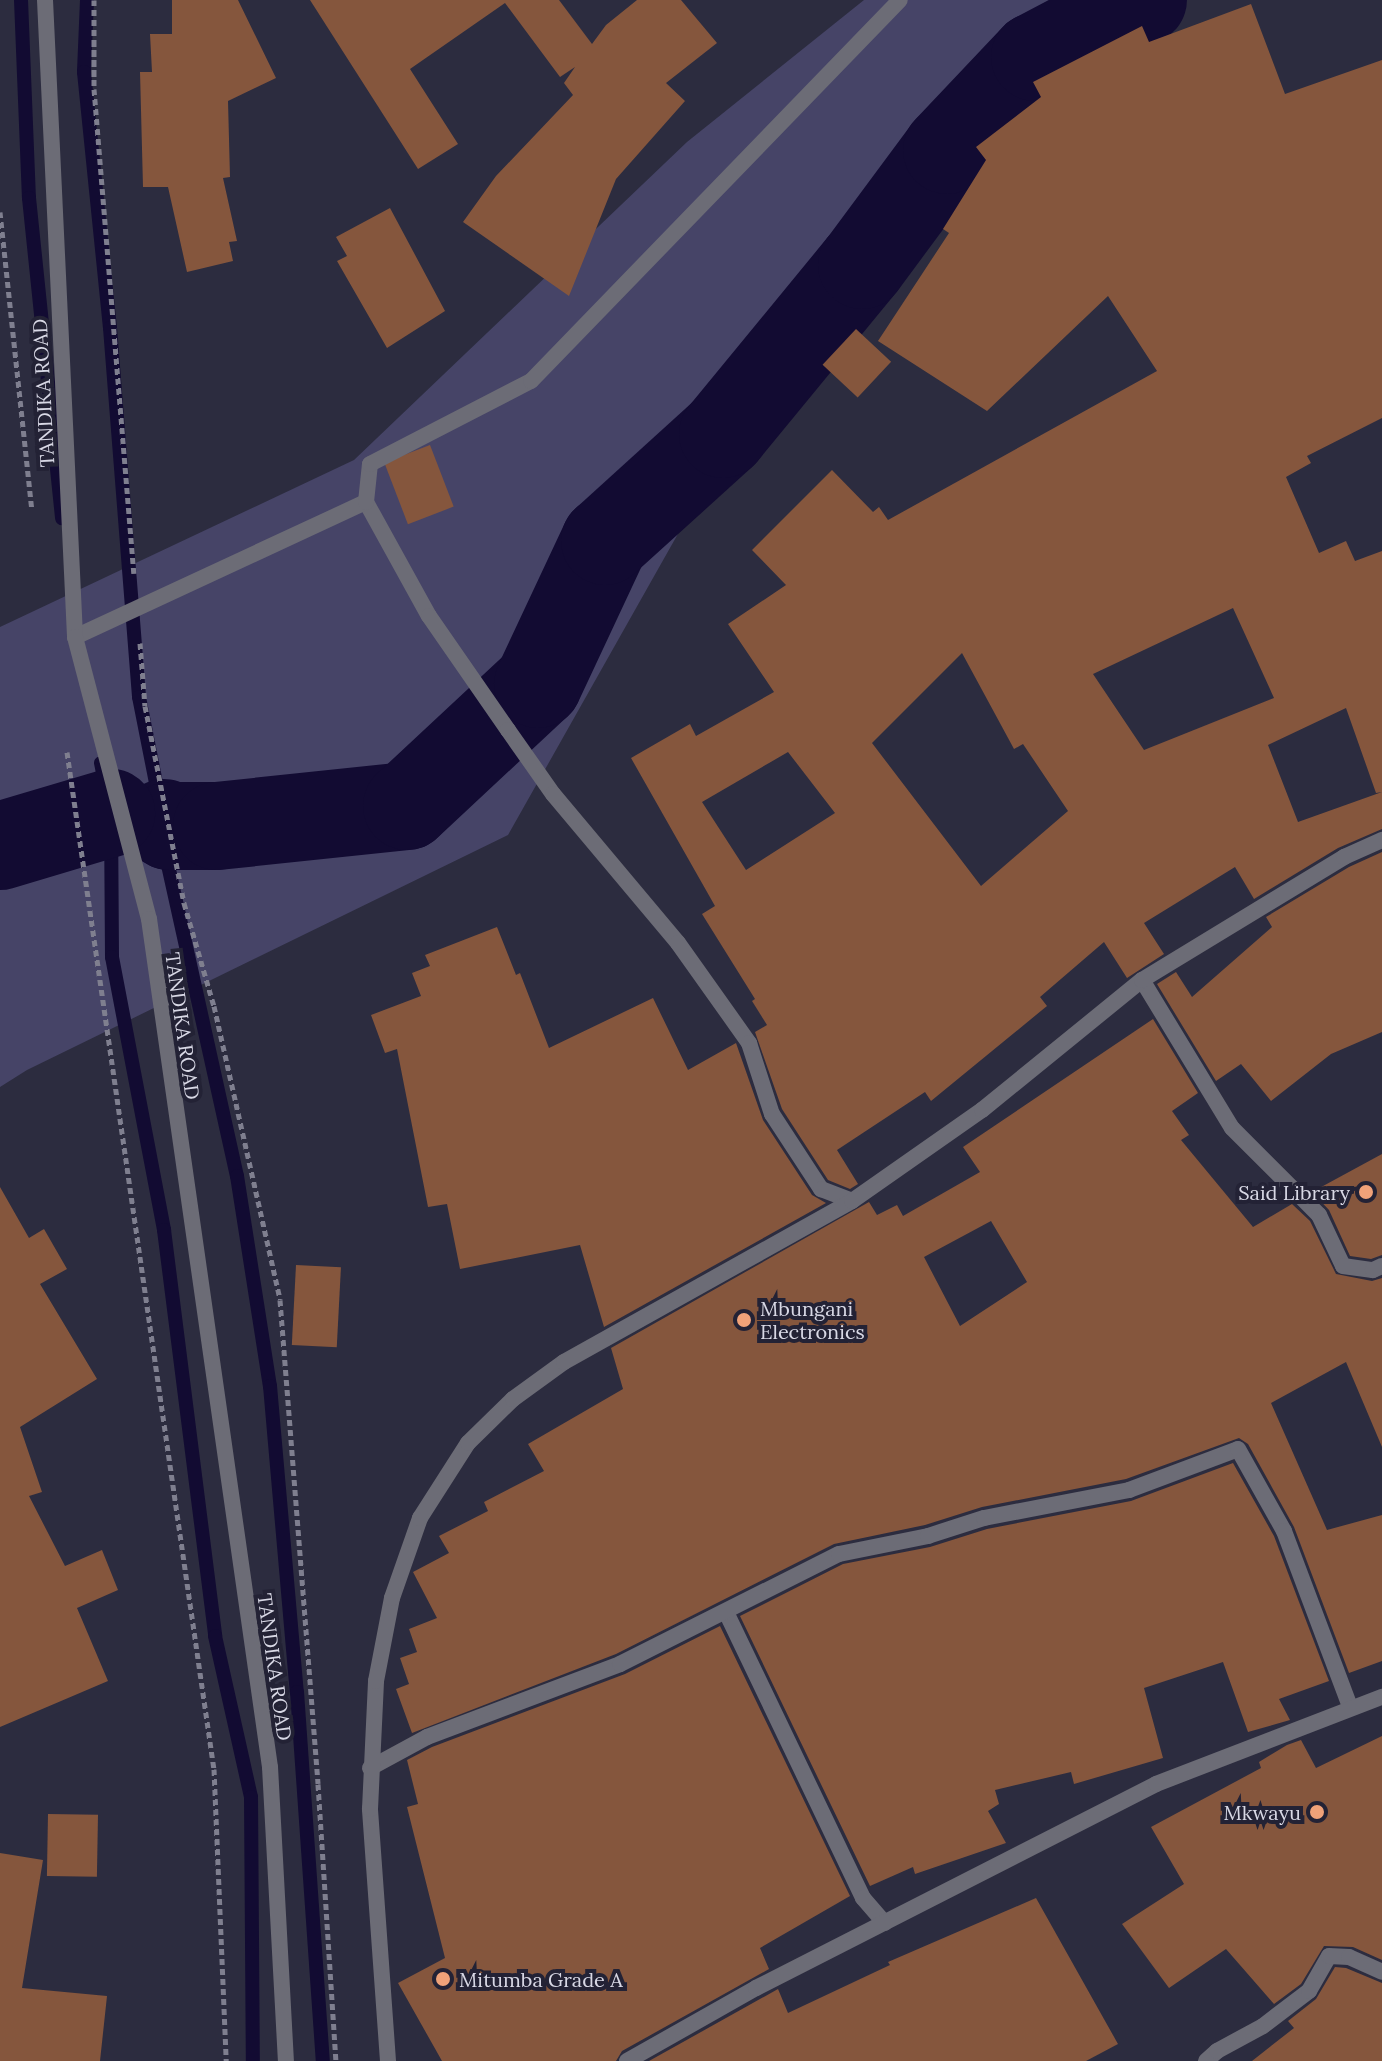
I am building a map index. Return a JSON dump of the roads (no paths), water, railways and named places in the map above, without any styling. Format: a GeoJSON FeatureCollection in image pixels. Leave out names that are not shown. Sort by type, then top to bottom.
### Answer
{"type":"FeatureCollection","features":[{"type":"Feature","properties":{"kind":"street","name":"TANDIKA ROAD"},"geometry":{"type":"LineString","coordinates":[[45,0],[75,637],[149,919],[270,1767],[286,2061]]}},
{"type":"Feature","properties":{"kind":"street"},"geometry":{"type":"LineString","coordinates":[[852,1201],[821,1189],[772,1114],[749,1043],[678,943],[553,794],[429,616],[366,502],[370,464],[531,381],[900,0]]}},
{"type":"Feature","properties":{"kind":"street"},"geometry":{"type":"LineString","coordinates":[[75,637],[366,502]]}},
{"type":"Feature","properties":{"kind":"street"},"geometry":{"type":"LineString","coordinates":[[388,2061],[370,1809],[376,1681],[392,1598],[420,1518],[468,1443],[513,1399],[564,1362],[852,1201],[982,1110],[1142,980],[1344,857],[1382,840]]}},
{"type":"Feature","properties":{"kind":"street"},"geometry":{"type":"LineString","coordinates":[[1142,980],[1232,1128],[1319,1215],[1343,1266],[1373,1270],[1382,1266]]}},
{"type":"Feature","properties":{"kind":"street"},"geometry":{"type":"LineString","coordinates":[[370,1768],[427,1737],[620,1664],[839,1554],[928,1536],[984,1518],[1129,1490],[1182,1473],[1211,1456],[1238,1449],[1284,1531],[1350,1707]]}},
{"type":"Feature","properties":{"kind":"street"},"geometry":{"type":"LineString","coordinates":[[726,1612],[863,1898],[885,1923]]}},
{"type":"Feature","properties":{"kind":"street"},"geometry":{"type":"LineString","coordinates":[[627,2061],[756,1988],[1156,1784],[1382,1697]]}},
{"type":"Feature","properties":{"kind":"street"},"geometry":{"type":"LineString","coordinates":[[1206,2061],[1217,2051],[1263,2026],[1309,1991],[1329,1956],[1349,1957],[1382,1972]]}},
{"type":"Feature","properties":{"kind":"waterway"},"geometry":{"type":"LineString","coordinates":[[21,0],[29,198],[62,518]]}},
{"type":"Feature","properties":{"kind":"waterway"},"geometry":{"type":"LineString","coordinates":[[87,0],[84,72],[110,328],[139,697],[164,823],[166,856],[237,1176],[270,1386],[297,1692],[323,2061]]}},
{"type":"Feature","properties":{"kind":"waterway"},"geometry":{"type":"LineString","coordinates":[[164,823],[169,826],[217,826],[407,806],[538,684],[605,541],[723,434],[862,265],[947,150],[1035,57],[1143,0]]}},
{"type":"Feature","properties":{"kind":"waterway"},"geometry":{"type":"LineString","coordinates":[[101,763],[111,813],[112,957],[164,1230],[215,1636],[251,1797],[253,2061]]}},
{"type":"Feature","properties":{"kind":"waterway"},"geometry":{"type":"LineString","coordinates":[[0,846],[111,813]]}},
{"type":"Feature","properties":{"kind":"place","name":"Said Library"},"geometry":{"type":"Point","coordinates":[1366,1192]}},
{"type":"Feature","properties":{"kind":"place","name":"Mbungani Electronics"},"geometry":{"type":"Point","coordinates":[744,1320]}},
{"type":"Feature","properties":{"kind":"place","name":"Mkwayu"},"geometry":{"type":"Point","coordinates":[1317,1812]}},
{"type":"Feature","properties":{"kind":"place","name":"Mitumba Grade A"},"geometry":{"type":"Point","coordinates":[443,1979]}}]}
